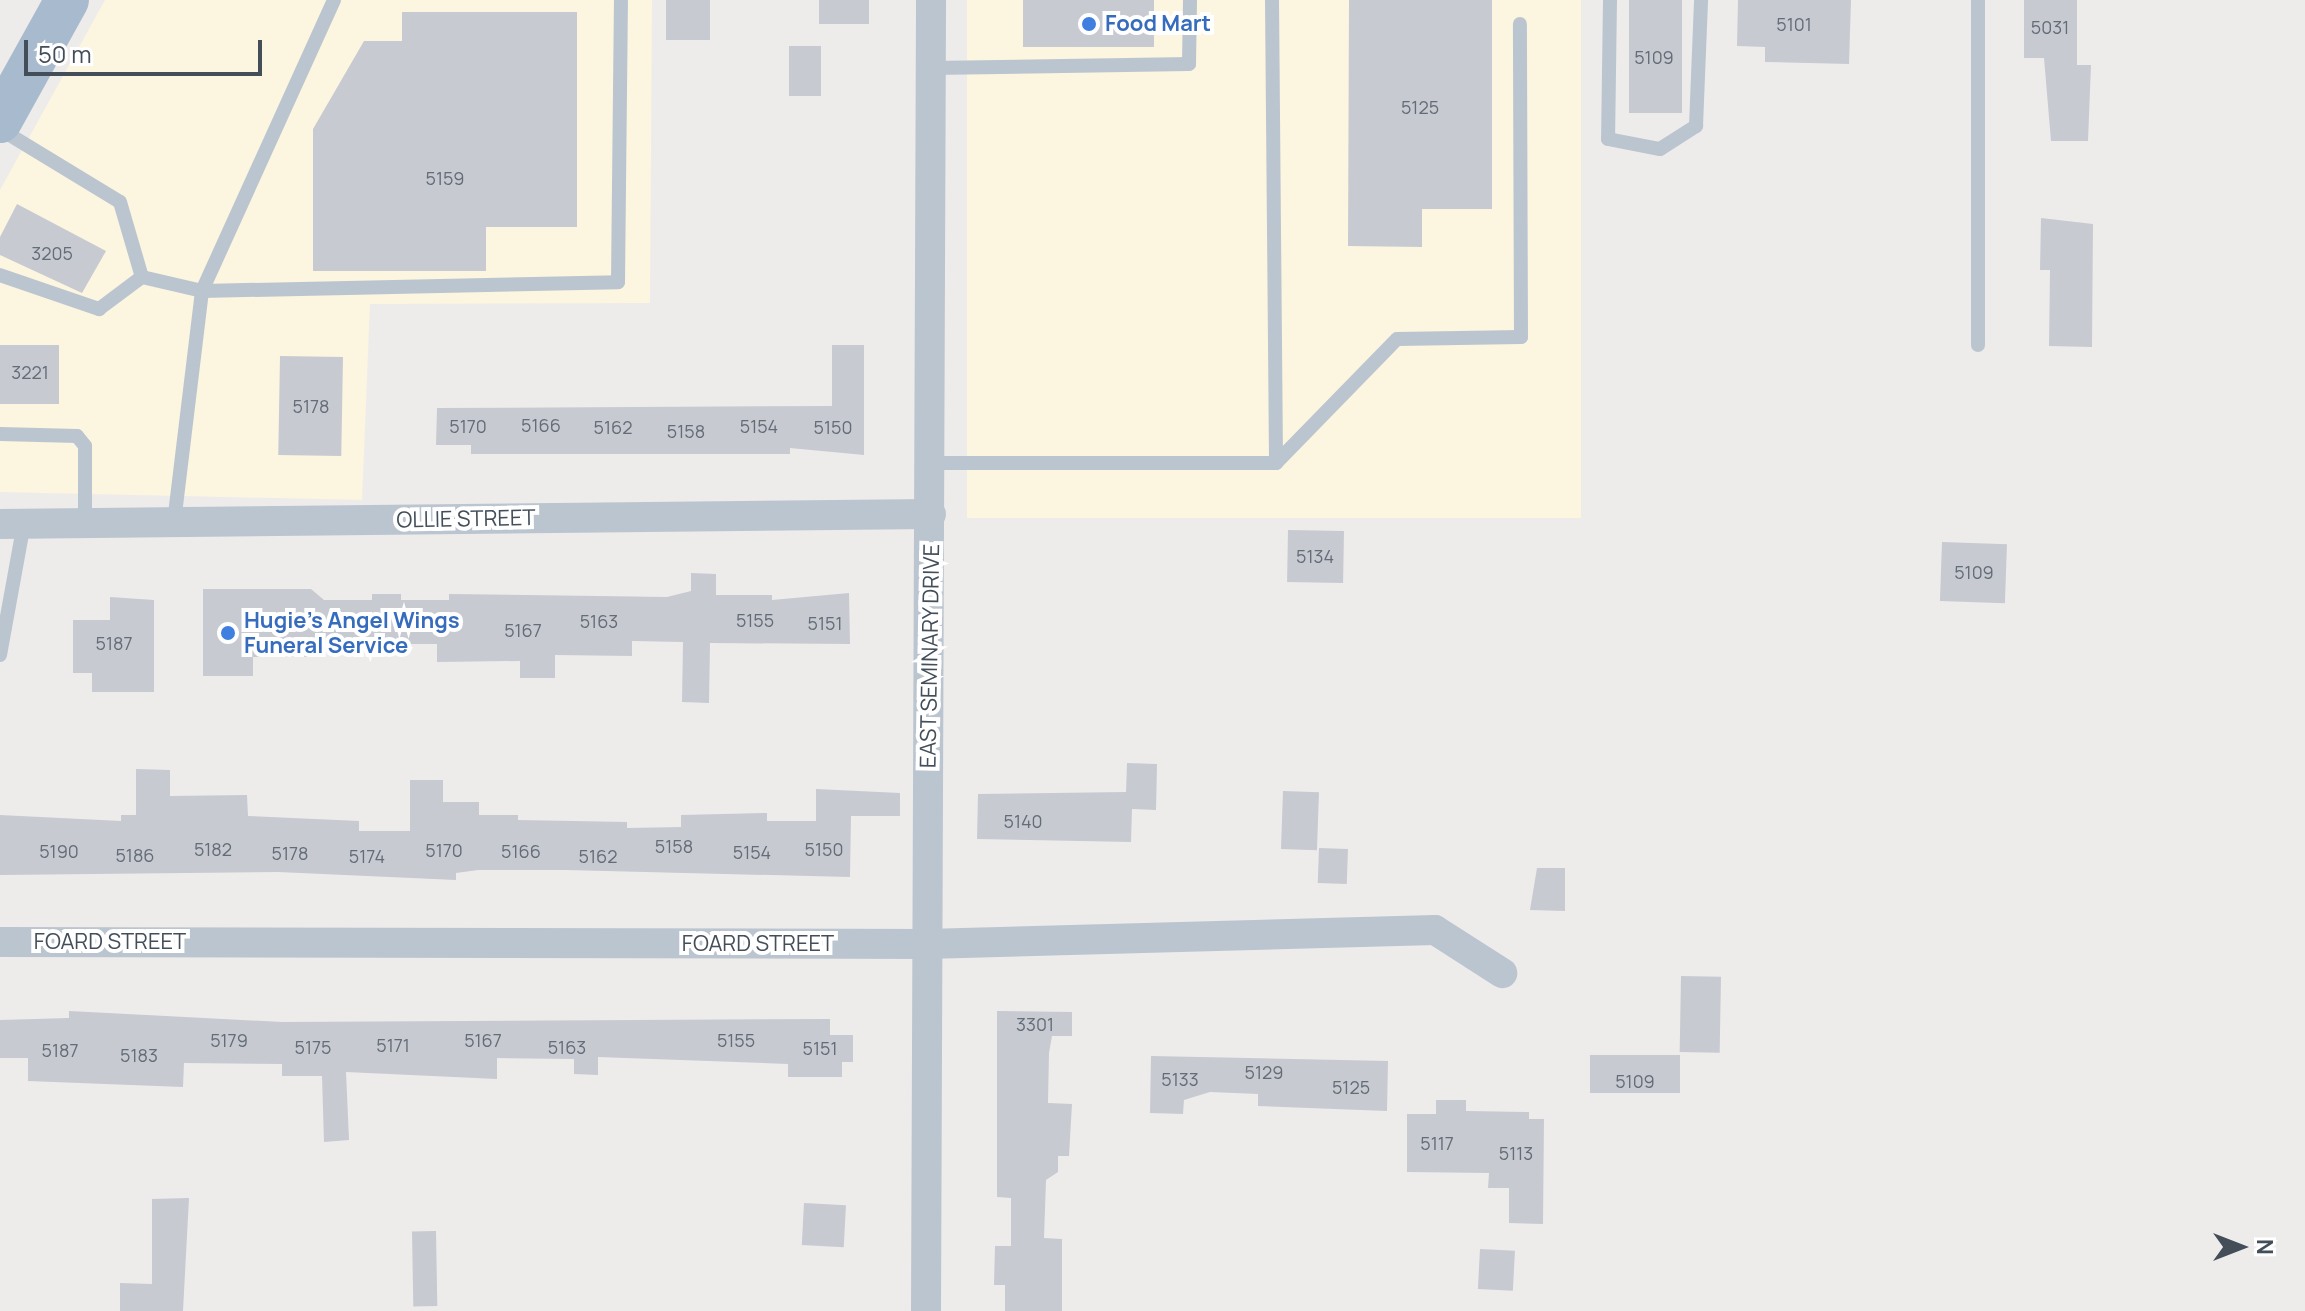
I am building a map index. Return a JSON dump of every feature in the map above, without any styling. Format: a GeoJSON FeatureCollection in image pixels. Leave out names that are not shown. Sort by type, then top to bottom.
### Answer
{"type":"FeatureCollection","features":[{"type":"Feature","properties":{"kind":"main road"},"geometry":{"type":"LineString","coordinates":[[0,121],[67,0]]}},
{"type":"Feature","properties":{"kind":"street","name":"EAST SEMINARY DRIVE"},"geometry":{"type":"LineString","coordinates":[[926,1311],[931,0]]}},
{"type":"Feature","properties":{"kind":"street","name":"OLLIE STREET"},"geometry":{"type":"LineString","coordinates":[[12,524],[931,514]]}},
{"type":"Feature","properties":{"kind":"street","name":"FOARD STREET"},"geometry":{"type":"LineString","coordinates":[[0,942],[926,944],[1435,930],[1502,973]]}},
{"type":"Feature","properties":{"kind":"lane"},"geometry":{"type":"LineString","coordinates":[[174,522],[202,291],[334,0]]}},
{"type":"Feature","properties":{"kind":"lane"},"geometry":{"type":"LineString","coordinates":[[0,275],[99,309],[142,277],[202,291],[618,282],[621,0]]}},
{"type":"Feature","properties":{"kind":"lane"},"geometry":{"type":"LineString","coordinates":[[931,68],[1189,64],[1190,0]]}},
{"type":"Feature","properties":{"kind":"lane"},"geometry":{"type":"LineString","coordinates":[[1272,0],[1276,463]]}},
{"type":"Feature","properties":{"kind":"lane"},"geometry":{"type":"LineString","coordinates":[[1610,0],[1608,139],[1660,149],[1696,126],[1701,0]]}},
{"type":"Feature","properties":{"kind":"lane"},"geometry":{"type":"LineString","coordinates":[[1978,0],[1978,345]]}},
{"type":"Feature","properties":{"kind":"lane"},"geometry":{"type":"LineString","coordinates":[[931,463],[1276,463],[1397,339],[1521,337],[1520,24]]}},
{"type":"Feature","properties":{"kind":"lane"},"geometry":{"type":"LineString","coordinates":[[0,129],[120,202],[142,277]]}},
{"type":"Feature","properties":{"kind":"lane"},"geometry":{"type":"LineString","coordinates":[[0,434],[77,436],[85,446],[85,522]]}},
{"type":"Feature","properties":{"kind":"lane"},"geometry":{"type":"LineString","coordinates":[[0,655],[12,524]]}},
{"type":"Feature","properties":{"kind":"shaded area"},"geometry":{"type":"Polygon","coordinates":[[[105,0],[652,0],[650,303],[370,304],[362,500],[0,492],[0,190],[105,0]]]}},
{"type":"Feature","properties":{"kind":"shaded area"},"geometry":{"type":"Polygon","coordinates":[[[967,0],[1581,0],[1581,518],[967,518],[967,0]]]}},
{"type":"Feature","properties":{"kind":"building"},"geometry":{"type":"Polygon","coordinates":[[[666,0],[710,0],[710,40],[666,40],[666,0]]]}},
{"type":"Feature","properties":{"kind":"building"},"geometry":{"type":"Polygon","coordinates":[[[819,0],[869,0],[869,24],[819,24],[819,0]]]}},
{"type":"Feature","properties":{"kind":"building","name":"Food Mart"},"geometry":{"type":"Polygon","coordinates":[[[1023,0],[1154,0],[1154,47],[1023,47],[1023,0]]]}},
{"type":"Feature","properties":{"kind":"building"},"geometry":{"type":"Polygon","coordinates":[[[1349,0],[1492,0],[1492,209],[1422,209],[1422,247],[1348,246],[1349,0]]]}},
{"type":"Feature","properties":{"kind":"building"},"geometry":{"type":"Polygon","coordinates":[[[1629,0],[1682,0],[1682,113],[1629,113],[1629,0]]]}},
{"type":"Feature","properties":{"kind":"building"},"geometry":{"type":"Polygon","coordinates":[[[1738,0],[1851,0],[1849,64],[1765,62],[1765,47],[1737,46],[1738,0]]]}},
{"type":"Feature","properties":{"kind":"building"},"geometry":{"type":"Polygon","coordinates":[[[2024,0],[2077,0],[2077,65],[2091,65],[2088,141],[2051,141],[2044,58],[2024,58],[2024,0]]]}},
{"type":"Feature","properties":{"kind":"building"},"geometry":{"type":"Polygon","coordinates":[[[402,12],[577,12],[577,227],[486,227],[486,271],[313,271],[313,129],[364,41],[402,41],[402,12]]]}},
{"type":"Feature","properties":{"kind":"building"},"geometry":{"type":"Polygon","coordinates":[[[789,46],[821,46],[821,96],[789,96],[789,46]]]}},
{"type":"Feature","properties":{"kind":"building"},"geometry":{"type":"Polygon","coordinates":[[[17,204],[106,251],[82,293],[0,255],[0,237],[17,204]]]}},
{"type":"Feature","properties":{"kind":"building"},"geometry":{"type":"Polygon","coordinates":[[[2041,218],[2093,224],[2092,347],[2049,346],[2050,270],[2040,270],[2041,218]]]}},
{"type":"Feature","properties":{"kind":"building"},"geometry":{"type":"Polygon","coordinates":[[[0,345],[59,345],[59,404],[0,404],[0,345]]]}},
{"type":"Feature","properties":{"kind":"building"},"geometry":{"type":"Polygon","coordinates":[[[832,345],[864,345],[864,455],[790,448],[790,454],[471,454],[471,445],[436,445],[437,408],[832,406],[832,345]]]}},
{"type":"Feature","properties":{"kind":"building"},"geometry":{"type":"Polygon","coordinates":[[[280,356],[343,357],[341,456],[278,455],[280,356]]]}},
{"type":"Feature","properties":{"kind":"building"},"geometry":{"type":"Polygon","coordinates":[[[1288,530],[1344,531],[1343,583],[1287,582],[1288,530]]]}},
{"type":"Feature","properties":{"kind":"building"},"geometry":{"type":"Polygon","coordinates":[[[1942,542],[2007,544],[2005,603],[1940,601],[1942,542]]]}},
{"type":"Feature","properties":{"kind":"building"},"geometry":{"type":"Polygon","coordinates":[[[691,573],[716,574],[716,595],[772,595],[772,600],[849,593],[850,644],[710,643],[709,703],[682,702],[683,642],[632,641],[632,656],[555,655],[555,678],[520,678],[520,661],[437,662],[437,644],[311,644],[311,657],[253,657],[253,676],[203,676],[203,589],[311,589],[324,600],[372,600],[372,594],[401,594],[401,600],[449,600],[449,594],[667,597],[691,591],[691,573]]]}},
{"type":"Feature","properties":{"kind":"building"},"geometry":{"type":"Polygon","coordinates":[[[110,597],[154,600],[154,692],[92,692],[92,673],[73,673],[73,620],[110,620],[110,597]]]}},
{"type":"Feature","properties":{"kind":"building"},"geometry":{"type":"Polygon","coordinates":[[[1127,763],[1157,764],[1156,810],[1132,809],[1131,842],[977,839],[978,794],[1126,792],[1127,763]]]}},
{"type":"Feature","properties":{"kind":"building"},"geometry":{"type":"Polygon","coordinates":[[[136,769],[170,770],[170,796],[247,795],[248,816],[359,821],[359,831],[410,831],[410,780],[443,780],[443,802],[479,802],[479,815],[518,815],[518,820],[627,822],[627,828],[681,827],[681,815],[767,813],[767,821],[816,821],[816,789],[900,793],[900,816],[851,816],[850,877],[566,870],[478,870],[456,873],[456,880],[278,872],[0,875],[0,815],[121,821],[121,815],[136,815],[136,769]]]}},
{"type":"Feature","properties":{"kind":"building"},"geometry":{"type":"Polygon","coordinates":[[[1283,791],[1319,792],[1317,850],[1281,849],[1283,791]]]}},
{"type":"Feature","properties":{"kind":"building"},"geometry":{"type":"Polygon","coordinates":[[[1319,848],[1348,849],[1347,884],[1318,883],[1319,848]]]}},
{"type":"Feature","properties":{"kind":"building"},"geometry":{"type":"Polygon","coordinates":[[[1537,868],[1565,868],[1565,911],[1530,910],[1537,868]]]}},
{"type":"Feature","properties":{"kind":"building"},"geometry":{"type":"Polygon","coordinates":[[[1681,976],[1721,977],[1720,1053],[1680,1052],[1681,976]]]}},
{"type":"Feature","properties":{"kind":"building"},"geometry":{"type":"Polygon","coordinates":[[[69,1011],[282,1022],[830,1019],[830,1035],[853,1035],[853,1062],[842,1062],[842,1077],[788,1077],[788,1064],[598,1057],[598,1075],[574,1074],[574,1059],[497,1058],[497,1079],[346,1072],[349,1140],[324,1142],[322,1076],[282,1076],[282,1064],[184,1063],[183,1087],[28,1081],[28,1058],[0,1058],[0,1020],[69,1018],[69,1011]]]}},
{"type":"Feature","properties":{"kind":"building"},"geometry":{"type":"Polygon","coordinates":[[[997,1011],[1072,1012],[1072,1036],[1052,1036],[1049,1053],[1048,1103],[1072,1104],[1069,1156],[1058,1156],[1058,1172],[1046,1180],[1044,1238],[1062,1239],[1062,1311],[1005,1311],[1005,1285],[994,1285],[995,1246],[1011,1246],[1011,1198],[997,1197],[997,1011]]]}},
{"type":"Feature","properties":{"kind":"building"},"geometry":{"type":"Polygon","coordinates":[[[1590,1055],[1680,1055],[1680,1093],[1590,1093],[1590,1055]]]}},
{"type":"Feature","properties":{"kind":"building"},"geometry":{"type":"Polygon","coordinates":[[[1151,1056],[1388,1061],[1387,1111],[1258,1106],[1258,1094],[1210,1092],[1184,1100],[1183,1114],[1150,1113],[1151,1056]]]}},
{"type":"Feature","properties":{"kind":"building"},"geometry":{"type":"Polygon","coordinates":[[[1436,1100],[1466,1100],[1466,1111],[1529,1112],[1529,1119],[1544,1119],[1543,1224],[1509,1223],[1509,1188],[1488,1188],[1489,1173],[1407,1172],[1407,1114],[1436,1114],[1436,1100]]]}},
{"type":"Feature","properties":{"kind":"building"},"geometry":{"type":"Polygon","coordinates":[[[189,1198],[183,1311],[120,1311],[120,1283],[152,1284],[152,1199],[189,1198]]]}},
{"type":"Feature","properties":{"kind":"building"},"geometry":{"type":"Polygon","coordinates":[[[804,1203],[846,1205],[844,1247],[802,1245],[804,1203]]]}},
{"type":"Feature","properties":{"kind":"building"},"geometry":{"type":"Polygon","coordinates":[[[412,1231],[436,1231],[437,1306],[413,1306],[412,1231]]]}},
{"type":"Feature","properties":{"kind":"building"},"geometry":{"type":"Polygon","coordinates":[[[1480,1249],[1515,1251],[1513,1291],[1478,1289],[1480,1249]]]}},
{"type":"Feature","properties":{"kind":"place","name":"Food Mart"},"geometry":{"type":"Point","coordinates":[1089,24]}},
{"type":"Feature","properties":{"kind":"place","name":"Hugie's Angel Wings Funeral Service"},"geometry":{"type":"Point","coordinates":[228,633]}}]}
